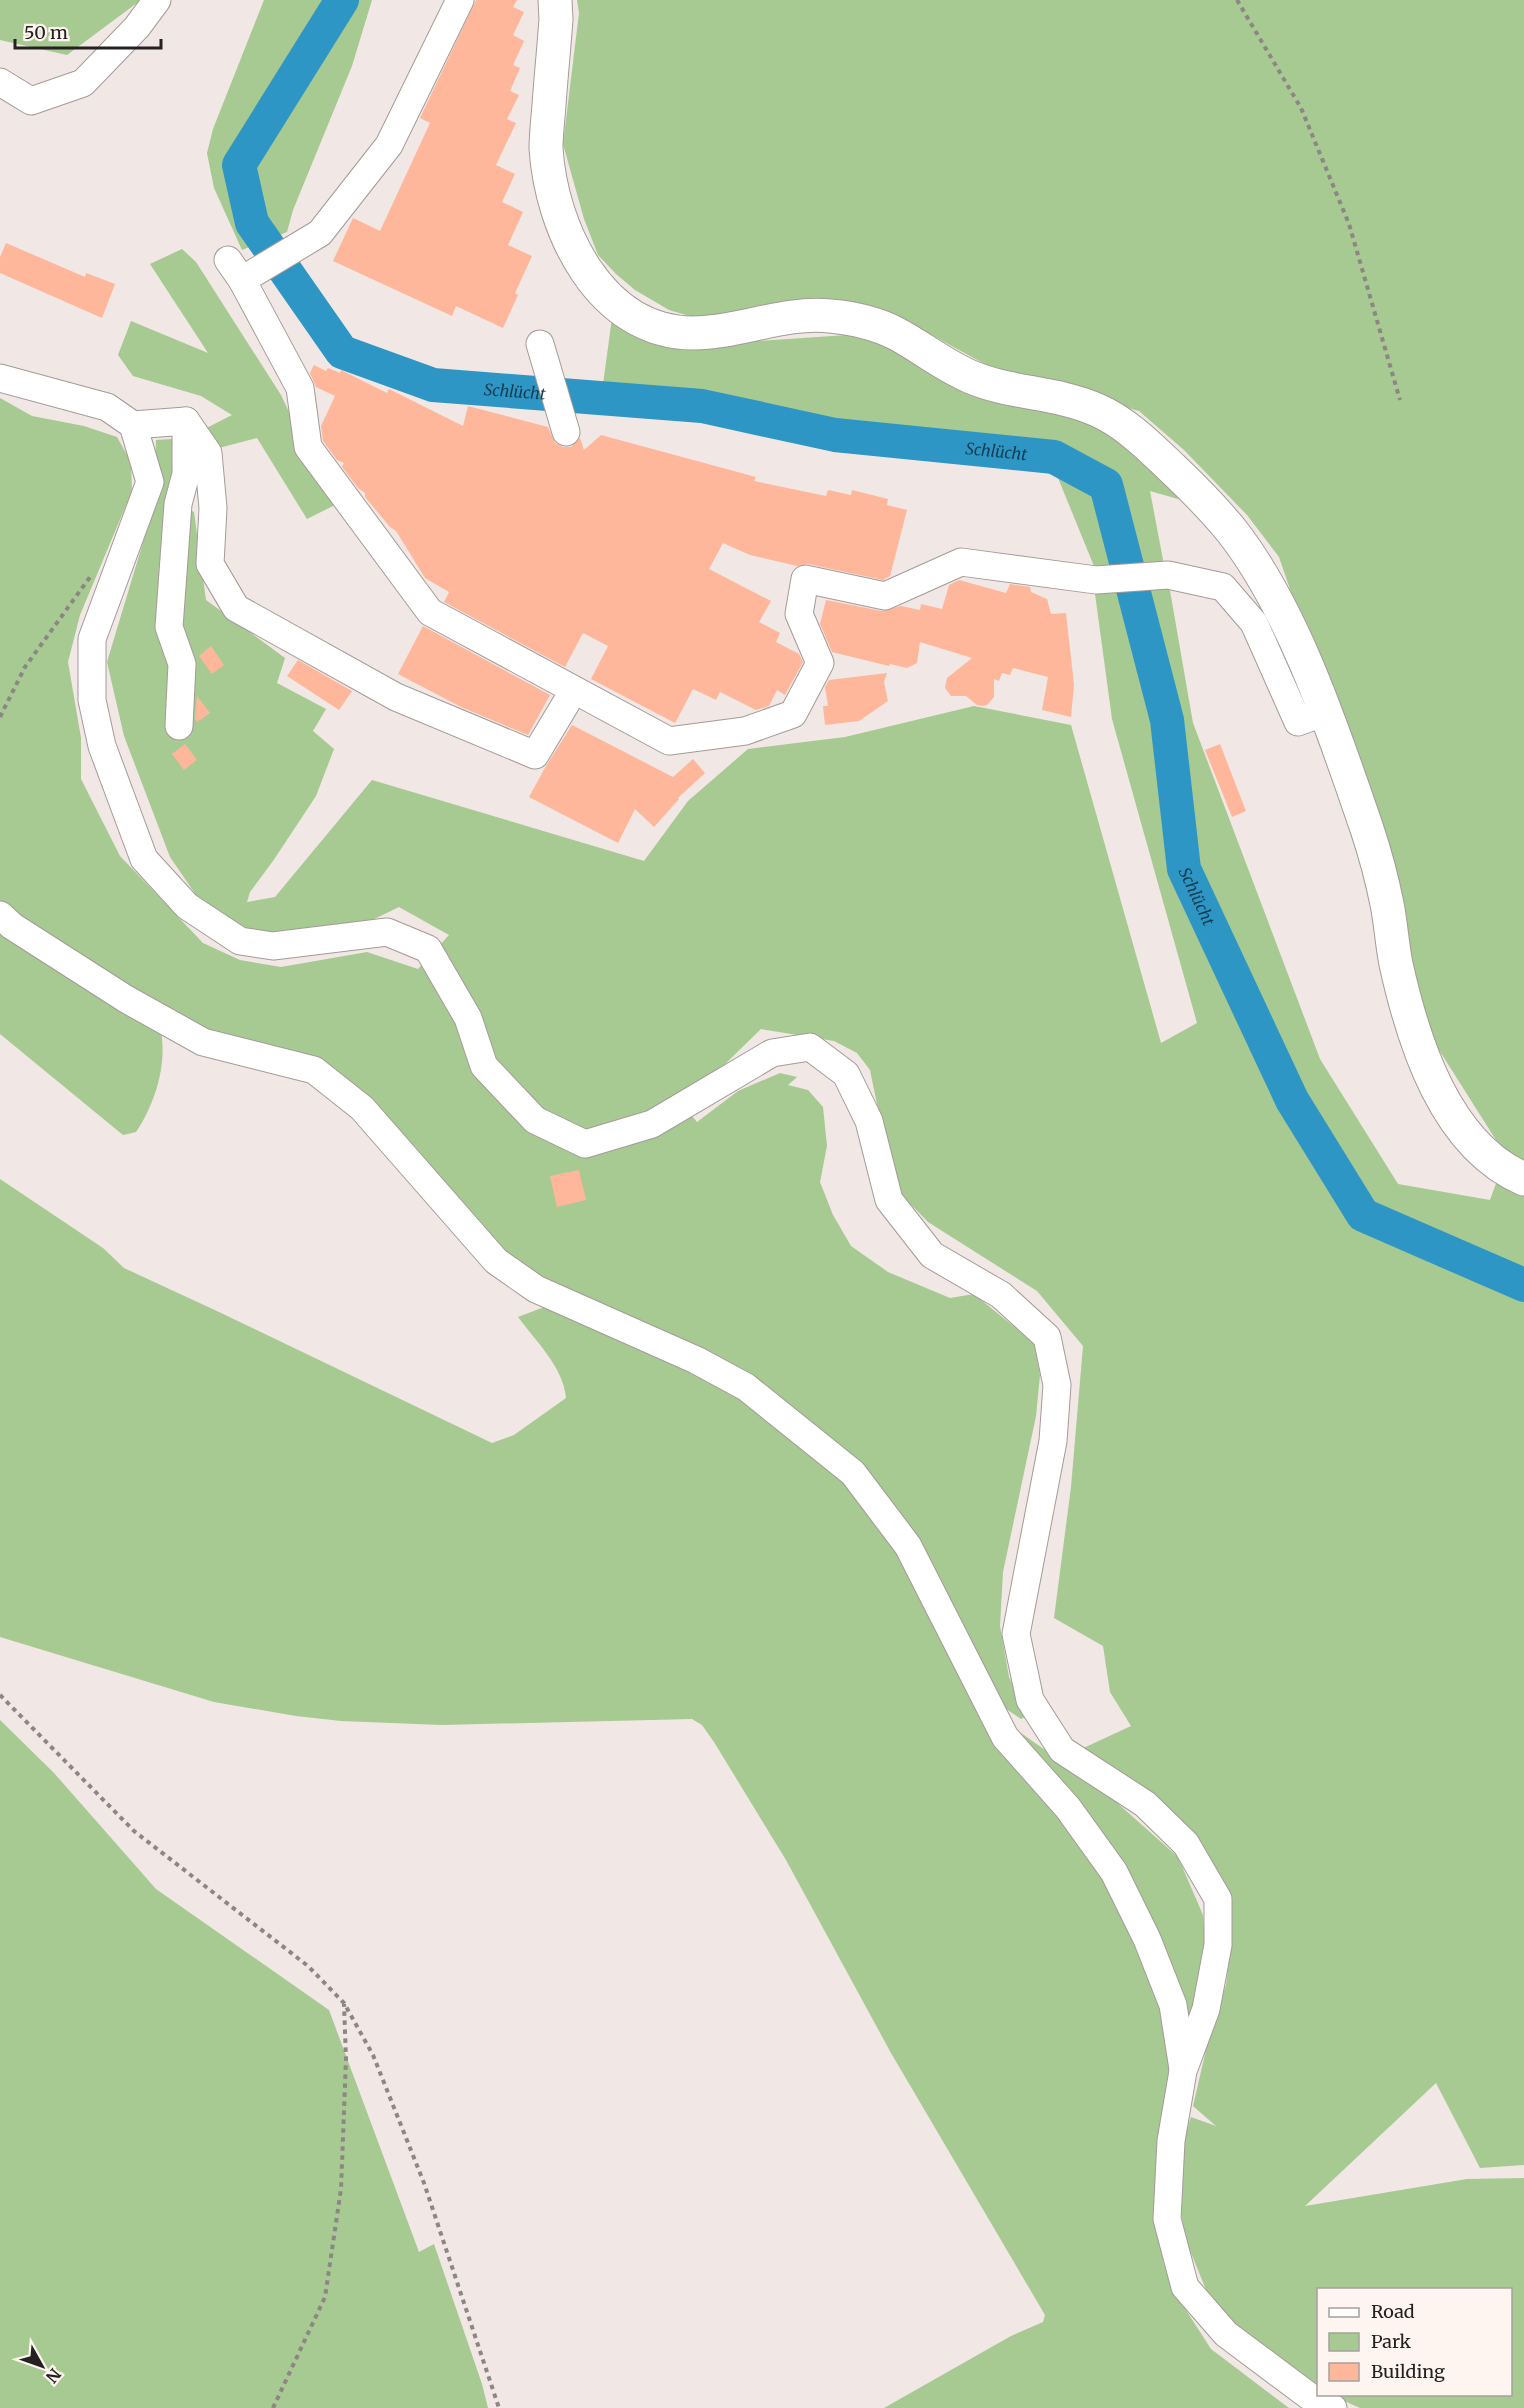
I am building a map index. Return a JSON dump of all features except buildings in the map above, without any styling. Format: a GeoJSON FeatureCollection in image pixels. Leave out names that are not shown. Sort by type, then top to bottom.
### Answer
{"type":"FeatureCollection","features":[{"type":"Feature","properties":{"kind":"main road"},"geometry":{"type":"LineString","coordinates":[[555,0],[556,19],[546,146],[552,186],[563,226],[585,270],[614,304],[635,319],[655,327],[691,333],[733,329],[789,318],[826,315],[868,322],[896,334],[937,361],[975,379],[1004,388],[1071,401],[1098,410],[1124,426],[1161,458],[1200,494],[1232,532],[1259,571],[1296,642],[1325,712],[1368,834],[1387,904],[1395,962],[1415,1036],[1430,1075],[1457,1122],[1478,1148],[1498,1164],[1524,1179]]}},
{"type":"Feature","properties":{"kind":"street"},"geometry":{"type":"LineString","coordinates":[[0,82],[31,101],[83,83],[136,27],[157,0]]}},
{"type":"Feature","properties":{"kind":"street"},"geometry":{"type":"LineString","coordinates":[[459,0],[388,145],[320,233],[266,264],[235,270],[300,388],[308,447],[430,612],[669,741],[745,731],[794,714],[820,663],[799,614],[805,579],[885,596],[961,562],[1096,580],[1168,575],[1223,586],[1254,623],[1298,722],[1325,712]]}},
{"type":"Feature","properties":{"kind":"street"},"geometry":{"type":"LineString","coordinates":[[540,344],[566,432]]}},
{"type":"Feature","properties":{"kind":"street"},"geometry":{"type":"LineString","coordinates":[[0,378],[107,407],[134,425],[186,422]]}},
{"type":"Feature","properties":{"kind":"street"},"geometry":{"type":"LineString","coordinates":[[186,422],[208,453],[213,508],[210,564],[236,608],[396,697],[535,755],[574,690]]}},
{"type":"Feature","properties":{"kind":"street"},"geometry":{"type":"LineString","coordinates":[[179,726],[182,664],[169,627],[178,504],[186,474],[186,422]]}},
{"type":"Feature","properties":{"kind":"street"},"geometry":{"type":"LineString","coordinates":[[134,425],[150,482],[92,639],[92,700],[102,746],[144,859],[187,906],[240,941],[273,946],[387,932],[428,949],[468,1018],[484,1066],[535,1120],[585,1144],[652,1124],[772,1053],[810,1047],[846,1074],[869,1121],[889,1200],[932,1255],[1001,1295],[1047,1337],[1057,1385],[1053,1441],[1016,1634],[1030,1700],[1062,1750],[1144,1804],[1186,1844],[1218,1899],[1218,1946],[1206,2009],[1184,2071],[1171,2141],[1167,2219],[1185,2287],[1226,2334],[1309,2396],[1333,2408]]}},
{"type":"Feature","properties":{"kind":"street"},"geometry":{"type":"LineString","coordinates":[[0,915],[12,926],[126,999],[203,1042],[314,1070],[362,1108],[496,1261],[536,1289],[696,1360],[746,1387],[853,1473],[908,1546],[1005,1737],[1068,1808],[1114,1872],[1147,1939],[1173,2005],[1184,2071]]}},
{"type":"Feature","properties":{"kind":"path"},"geometry":{"type":"LineString","coordinates":[[1237,0],[1301,108],[1349,224],[1400,400]]}},
{"type":"Feature","properties":{"kind":"path"},"geometry":{"type":"LineString","coordinates":[[0,717],[25,667],[96,569]]}},
{"type":"Feature","properties":{"kind":"path"},"geometry":{"type":"LineString","coordinates":[[0,1695],[134,1831],[308,1965],[344,2004],[373,2055],[424,2183],[499,2408]]}},
{"type":"Feature","properties":{"kind":"path"},"geometry":{"type":"LineString","coordinates":[[273,2408],[326,2297],[341,2189],[346,2058],[344,2004]]}},
{"type":"Feature","properties":{"kind":"green space"},"geometry":{"type":"Polygon","coordinates":[[[0,0],[141,0],[67,55],[0,40],[0,0]]]}},
{"type":"Feature","properties":{"kind":"green space"},"geometry":{"type":"Polygon","coordinates":[[[264,0],[372,0],[352,66],[293,210],[287,232],[242,250],[214,188],[207,153],[213,129],[264,0]]]}},
{"type":"Feature","properties":{"kind":"green space"},"geometry":{"type":"Polygon","coordinates":[[[577,0],[1524,0],[1524,2165],[1480,2168],[1436,2083],[1305,2206],[1467,2179],[1524,2178],[1524,2408],[1360,2408],[1333,2396],[1512,2396],[1512,2288],[1317,2288],[1317,2387],[1286,2371],[1211,2302],[1185,2238],[1180,2205],[1184,2138],[1191,2117],[1216,2126],[1193,2106],[1209,2037],[1226,1985],[1231,1945],[1222,1883],[1079,1750],[1131,1726],[1110,1692],[1103,1646],[1054,1618],[1071,1487],[1083,1346],[1037,1291],[928,1222],[894,1187],[870,1070],[857,1053],[834,1041],[761,1029],[683,1105],[697,1122],[738,1091],[780,1073],[797,1077],[788,1085],[808,1090],[823,1107],[827,1146],[820,1182],[833,1215],[851,1246],[888,1272],[950,1298],[974,1294],[1034,1343],[1040,1375],[1036,1416],[1003,1572],[1000,1626],[1009,1677],[1027,1716],[1021,1719],[1002,1706],[842,1455],[497,1258],[415,1147],[338,1073],[173,1022],[0,908],[0,398],[32,416],[84,426],[117,437],[131,462],[132,491],[80,615],[68,662],[81,738],[81,779],[120,856],[203,943],[240,960],[281,967],[367,952],[418,969],[449,935],[399,907],[362,925],[262,940],[207,911],[170,857],[124,736],[107,662],[154,506],[156,440],[187,438],[232,415],[201,396],[133,376],[118,355],[131,321],[208,353],[150,264],[182,249],[196,262],[281,395],[310,456],[343,501],[307,519],[257,438],[177,459],[173,500],[194,512],[206,600],[285,658],[277,683],[326,709],[313,731],[334,749],[316,796],[250,892],[247,902],[275,897],[372,780],[644,861],[688,801],[748,749],[845,737],[974,706],[1071,725],[1161,1043],[1197,1023],[1112,719],[1095,594],[1169,585],[1193,723],[1320,1059],[1398,1184],[1490,1200],[1506,1156],[1429,1034],[1386,870],[1279,557],[1247,515],[1184,450],[1139,411],[1003,374],[904,320],[696,318],[669,310],[635,290],[598,255],[584,219],[563,144],[579,13],[577,0]]]}},
{"type":"Feature","properties":{"kind":"green space"},"geometry":{"type":"Polygon","coordinates":[[[612,318],[645,340],[684,346],[847,335],[888,345],[1113,428],[1189,491],[1178,499],[1150,491],[1164,565],[1096,571],[1056,473],[804,439],[601,399],[612,318]]]}},
{"type":"Feature","properties":{"kind":"green space"},"geometry":{"type":"Polygon","coordinates":[[[0,924],[161,1031],[162,1057],[158,1084],[149,1109],[136,1132],[123,1135],[0,1034],[0,924]]]}},
{"type":"Feature","properties":{"kind":"green space"},"geometry":{"type":"Polygon","coordinates":[[[0,1179],[103,1248],[124,1268],[492,1443],[514,1435],[566,1398],[560,1376],[554,1365],[518,1317],[547,1306],[726,1388],[859,1495],[1102,1868],[1164,2006],[1171,2071],[1158,2147],[1155,2184],[1159,2238],[1164,2265],[1182,2304],[1211,2349],[1289,2408],[884,2408],[1011,2336],[1043,2322],[1045,2315],[891,2053],[786,1860],[714,1742],[702,1725],[692,1719],[442,1725],[341,1721],[296,1716],[214,1702],[0,1637],[0,1179]]]}},
{"type":"Feature","properties":{"kind":"green space"},"geometry":{"type":"Polygon","coordinates":[[[0,1720],[54,1773],[156,1889],[329,2010],[419,2252],[434,2244],[482,2384],[488,2408],[0,2408],[0,1720]]]}},
{"type":"Feature","properties":{"kind":"green space"},"geometry":{"type":"Polygon","coordinates":[[[1004,1721],[1106,1793],[1178,1857],[1203,1915],[1207,1958],[1188,2042],[1166,1967],[1004,1721]]]}},
{"type":"Feature","properties":{"kind":"waterway","name":"Schlücht"},"geometry":{"type":"LineString","coordinates":[[342,0],[239,165],[252,223],[342,352],[433,385],[702,406],[835,435],[1054,457],[1106,485],[1167,720],[1184,869],[1292,1100],[1363,1215],[1524,1285]]}}]}
